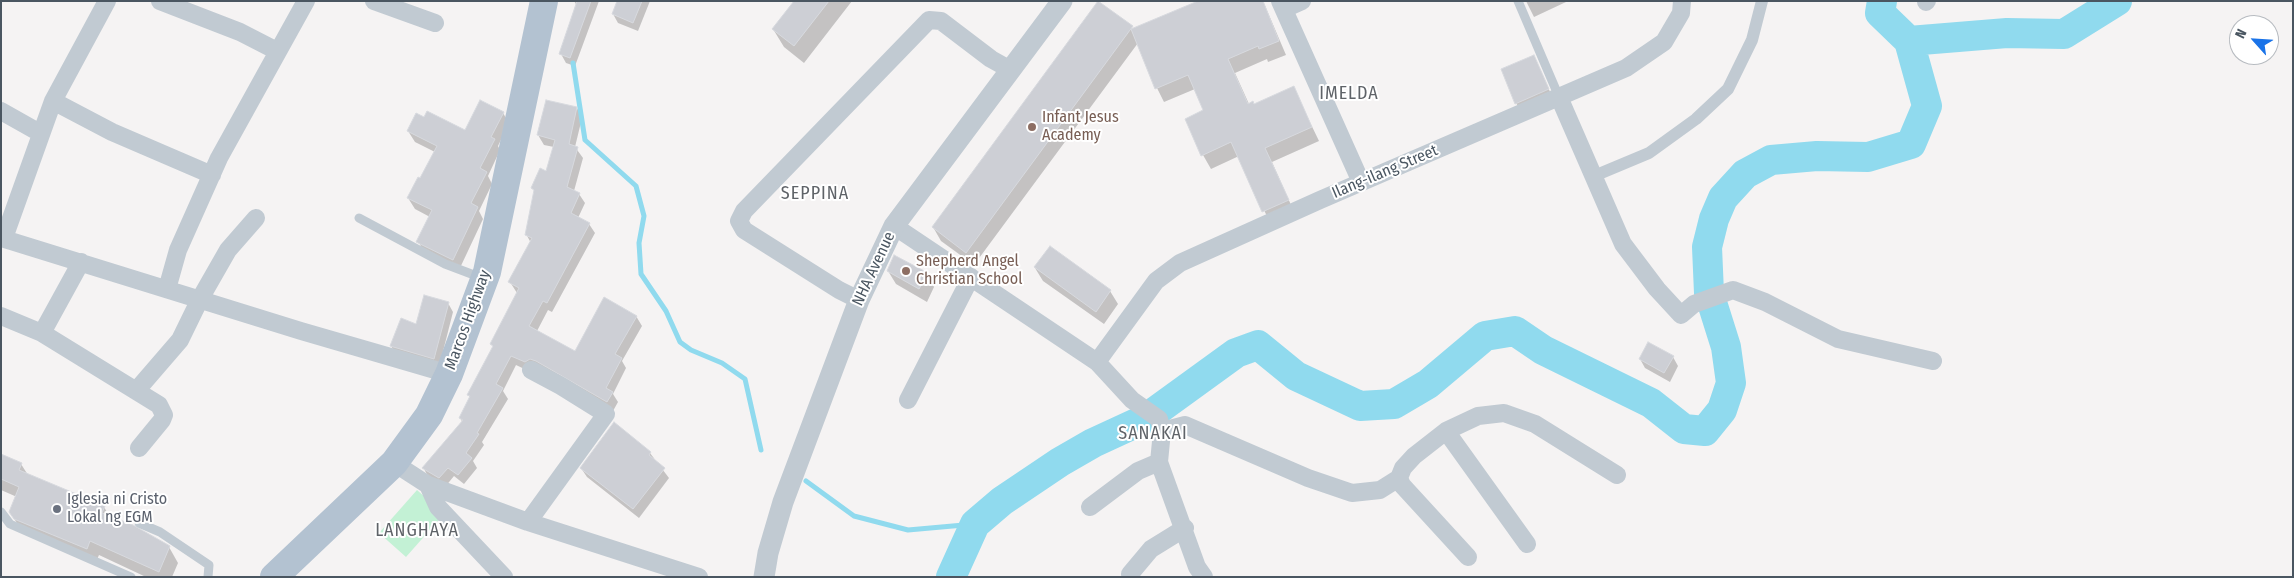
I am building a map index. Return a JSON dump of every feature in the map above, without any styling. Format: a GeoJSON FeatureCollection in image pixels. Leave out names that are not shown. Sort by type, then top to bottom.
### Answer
{"type":"FeatureCollection","features":[{"type":"Feature","properties":{"kind":"main road","name":"Marcos Highway"},"geometry":{"type":"LineString","coordinates":[[274,577],[394,463],[429,415],[449,374],[484,279],[544,1]]}},
{"type":"Feature","properties":{"kind":"street"},"geometry":{"type":"LineString","coordinates":[[106,1],[53,101],[40,132],[3,238],[200,300],[449,374]]}},
{"type":"Feature","properties":{"kind":"street"},"geometry":{"type":"LineString","coordinates":[[160,1],[240,32],[277,51]]}},
{"type":"Feature","properties":{"kind":"street"},"geometry":{"type":"LineString","coordinates":[[167,289],[178,250],[212,175],[277,51],[306,1]]}},
{"type":"Feature","properties":{"kind":"street"},"geometry":{"type":"LineString","coordinates":[[374,1],[435,23]]}},
{"type":"Feature","properties":{"kind":"street","name":"NHA Avenue"},"geometry":{"type":"LineString","coordinates":[[764,577],[768,554],[783,502],[859,300],[894,226],[1062,1]]}},
{"type":"Feature","properties":{"kind":"street"},"geometry":{"type":"LineString","coordinates":[[1302,1],[1282,5],[1361,182]]}},
{"type":"Feature","properties":{"kind":"street","name":"Ilang-ilang Street"},"geometry":{"type":"LineString","coordinates":[[1097,362],[1156,281],[1180,263],[1361,182],[1626,68],[1664,42],[1681,13],[1682,1]]}},
{"type":"Feature","properties":{"kind":"street"},"geometry":{"type":"LineString","coordinates":[[1594,176],[1649,153],[1696,119],[1728,89],[1752,40],[1762,1]]}},
{"type":"Feature","properties":{"kind":"street"},"geometry":{"type":"LineString","coordinates":[[859,300],[839,290],[744,230],[739,221],[744,211],[929,20],[941,21],[991,59],[1009,70]]}},
{"type":"Feature","properties":{"kind":"street"},"geometry":{"type":"LineString","coordinates":[[1559,97],[1623,244],[1657,289],[1681,315],[1694,304],[1733,290],[1766,302],[1838,339],[1933,361]]}},
{"type":"Feature","properties":{"kind":"street"},"geometry":{"type":"LineString","coordinates":[[53,101],[112,132],[212,175]]}},
{"type":"Feature","properties":{"kind":"street"},"geometry":{"type":"LineString","coordinates":[[1,111],[40,132]]}},
{"type":"Feature","properties":{"kind":"street"},"geometry":{"type":"LineString","coordinates":[[136,391],[180,340],[228,250],[256,218]]}},
{"type":"Feature","properties":{"kind":"street"},"geometry":{"type":"LineString","coordinates":[[894,226],[1097,362],[1132,400],[1160,425],[1185,425],[1308,478],[1352,493],[1380,490],[1400,478]]}},
{"type":"Feature","properties":{"kind":"street"},"geometry":{"type":"LineString","coordinates":[[42,333],[81,262]]}},
{"type":"Feature","properties":{"kind":"street"},"geometry":{"type":"LineString","coordinates":[[908,400],[970,277]]}},
{"type":"Feature","properties":{"kind":"street"},"geometry":{"type":"LineString","coordinates":[[1,316],[42,333],[159,405],[164,415],[139,448]]}},
{"type":"Feature","properties":{"kind":"street"},"geometry":{"type":"LineString","coordinates":[[528,522],[606,414],[561,386],[530,370]]}},
{"type":"Feature","properties":{"kind":"street"},"geometry":{"type":"LineString","coordinates":[[1468,557],[1402,485],[1400,478],[1403,468],[1414,456],[1446,431],[1478,416],[1504,413],[1535,424],[1617,475]]}},
{"type":"Feature","properties":{"kind":"street"},"geometry":{"type":"LineString","coordinates":[[1160,425],[1159,462],[1185,528],[1197,567],[1204,577]]}},
{"type":"Feature","properties":{"kind":"street"},"geometry":{"type":"LineString","coordinates":[[1446,431],[1527,544]]}},
{"type":"Feature","properties":{"kind":"street"},"geometry":{"type":"LineString","coordinates":[[1090,507],[1138,470],[1159,462]]}},
{"type":"Feature","properties":{"kind":"street"},"geometry":{"type":"LineString","coordinates":[[394,463],[428,485],[528,522],[699,577]]}},
{"type":"Feature","properties":{"kind":"street"},"geometry":{"type":"LineString","coordinates":[[428,485],[438,507],[504,577]]}},
{"type":"Feature","properties":{"kind":"street"},"geometry":{"type":"LineString","coordinates":[[1130,574],[1151,549],[1185,528]]}},
{"type":"Feature","properties":{"kind":"lane"},"geometry":{"type":"LineString","coordinates":[[1518,1],[1559,97]]}},
{"type":"Feature","properties":{"kind":"lane"},"geometry":{"type":"LineString","coordinates":[[359,218],[445,264],[484,279]]}},
{"type":"Feature","properties":{"kind":"lane"},"geometry":{"type":"LineString","coordinates":[[1,512],[10,524],[131,577]]}},
{"type":"Feature","properties":{"kind":"lane"},"geometry":{"type":"LineString","coordinates":[[139,523],[160,532],[209,565],[208,577]]}},
{"type":"Feature","properties":{"kind":"green space"},"geometry":{"type":"Polygon","coordinates":[[[417,490],[444,514],[406,557],[379,533],[417,490]]]}},
{"type":"Feature","properties":{"kind":"building"},"geometry":{"type":"Polygon","coordinates":[[[577,1],[591,1],[570,58],[559,54],[577,1]]]}},
{"type":"Feature","properties":{"kind":"building"},"geometry":{"type":"Polygon","coordinates":[[[617,1],[642,1],[633,23],[612,14],[617,1]]]}},
{"type":"Feature","properties":{"kind":"building"},"geometry":{"type":"Polygon","coordinates":[[[794,1],[829,1],[794,46],[772,29],[794,1]]]}},
{"type":"Feature","properties":{"kind":"building","name":"Infant Jesus Academy"},"geometry":{"type":"Polygon","coordinates":[[[1098,1],[1133,26],[966,253],[932,227],[1098,1]]]}},
{"type":"Feature","properties":{"kind":"building"},"geometry":{"type":"Polygon","coordinates":[[[1198,1],[1263,1],[1279,41],[1259,49],[1258,46],[1228,59],[1248,104],[1253,101],[1254,104],[1294,86],[1312,127],[1265,148],[1289,200],[1262,212],[1231,142],[1201,156],[1185,119],[1203,110],[1188,75],[1155,89],[1131,29],[1198,1]]]}},
{"type":"Feature","properties":{"kind":"building"},"geometry":{"type":"Polygon","coordinates":[[[1534,55],[1549,89],[1515,104],[1501,69],[1534,55]]]}},
{"type":"Feature","properties":{"kind":"building"},"geometry":{"type":"Polygon","coordinates":[[[480,100],[504,112],[491,137],[495,139],[480,168],[487,172],[471,203],[478,207],[453,260],[416,242],[432,210],[407,198],[437,146],[407,131],[416,113],[424,117],[427,111],[465,130],[480,100]]]}},
{"type":"Feature","properties":{"kind":"building"},"geometry":{"type":"Polygon","coordinates":[[[546,100],[577,107],[569,144],[578,147],[567,187],[580,193],[571,213],[590,223],[547,303],[543,301],[529,326],[575,351],[604,297],[637,316],[615,354],[622,358],[606,388],[613,392],[607,402],[536,361],[530,359],[525,362],[511,356],[496,384],[503,388],[477,433],[479,434],[466,453],[472,458],[458,475],[448,468],[439,478],[422,468],[463,420],[459,418],[470,396],[467,395],[493,346],[490,344],[519,288],[508,282],[532,238],[525,235],[534,190],[531,188],[540,168],[546,171],[555,140],[537,135],[546,100]]]}},
{"type":"Feature","properties":{"kind":"building"},"geometry":{"type":"Polygon","coordinates":[[[1050,246],[1111,290],[1096,312],[1034,267],[1050,246]]]}},
{"type":"Feature","properties":{"kind":"building","name":"Shepherd Angel Christian School"},"geometry":{"type":"Polygon","coordinates":[[[894,255],[928,273],[919,289],[887,271],[894,255]]]}},
{"type":"Feature","properties":{"kind":"building"},"geometry":{"type":"Polygon","coordinates":[[[424,295],[449,302],[434,359],[390,346],[401,318],[416,324],[424,295]]]}},
{"type":"Feature","properties":{"kind":"building"},"geometry":{"type":"Polygon","coordinates":[[[1648,342],[1674,356],[1664,373],[1639,359],[1648,342]]]}},
{"type":"Feature","properties":{"kind":"building"},"geometry":{"type":"Polygon","coordinates":[[[614,422],[651,452],[649,455],[665,468],[633,509],[580,468],[614,422]]]}},
{"type":"Feature","properties":{"kind":"building","name":"Iglesia ni Cristo Lokal ng EGM"},"geometry":{"type":"Polygon","coordinates":[[[1,454],[22,463],[19,470],[105,506],[102,513],[133,525],[170,546],[159,572],[90,541],[87,549],[14,519],[9,512],[19,487],[1,479],[1,454]]]}},
{"type":"Feature","properties":{"kind":"waterway"},"geometry":{"type":"LineString","coordinates":[[951,577],[975,524],[1002,501],[1060,462],[1093,443],[1145,419],[1236,353],[1258,345],[1296,376],[1360,406],[1394,404],[1428,384],[1485,336],[1515,331],[1543,350],[1651,403],[1684,429],[1705,431],[1722,410],[1731,383],[1726,347],[1709,293],[1707,247],[1714,219],[1723,198],[1745,174],[1771,160],[1817,156],[1868,157],[1911,144],[1927,106],[1909,41],[1880,13],[1882,1]]}},
{"type":"Feature","properties":{"kind":"waterway"},"geometry":{"type":"LineString","coordinates":[[1909,41],[2007,33],[2064,34],[2117,1]]}},
{"type":"Feature","properties":{"kind":"waterway"},"geometry":{"type":"LineString","coordinates":[[573,63],[585,140],[636,186],[644,216],[639,243],[641,274],[666,311],[680,342],[691,350],[722,363],[745,379],[761,450]]}},
{"type":"Feature","properties":{"kind":"waterway"},"geometry":{"type":"LineString","coordinates":[[806,481],[854,516],[908,530],[975,524]]}},
{"type":"Feature","properties":{"kind":"place","name":"Infant Jesus Academy"},"geometry":{"type":"Point","coordinates":[1032,127]}},
{"type":"Feature","properties":{"kind":"place","name":"Shepherd Angel Christian School"},"geometry":{"type":"Point","coordinates":[906,271]}},
{"type":"Feature","properties":{"kind":"place","name":"Iglesia ni Cristo Lokal ng EGM"},"geometry":{"type":"Point","coordinates":[57,509]}},
{"type":"Feature","properties":{"kind":"district","name":"IMELDA"},"geometry":{"type":"Point","coordinates":[1349,94]}},
{"type":"Feature","properties":{"kind":"district","name":"SEPPINA"},"geometry":{"type":"Point","coordinates":[815,194]}},
{"type":"Feature","properties":{"kind":"district","name":"SANAKAI"},"geometry":{"type":"Point","coordinates":[1153,434]}},
{"type":"Feature","properties":{"kind":"district","name":"LANGHAYA"},"geometry":{"type":"Point","coordinates":[417,531]}}]}
